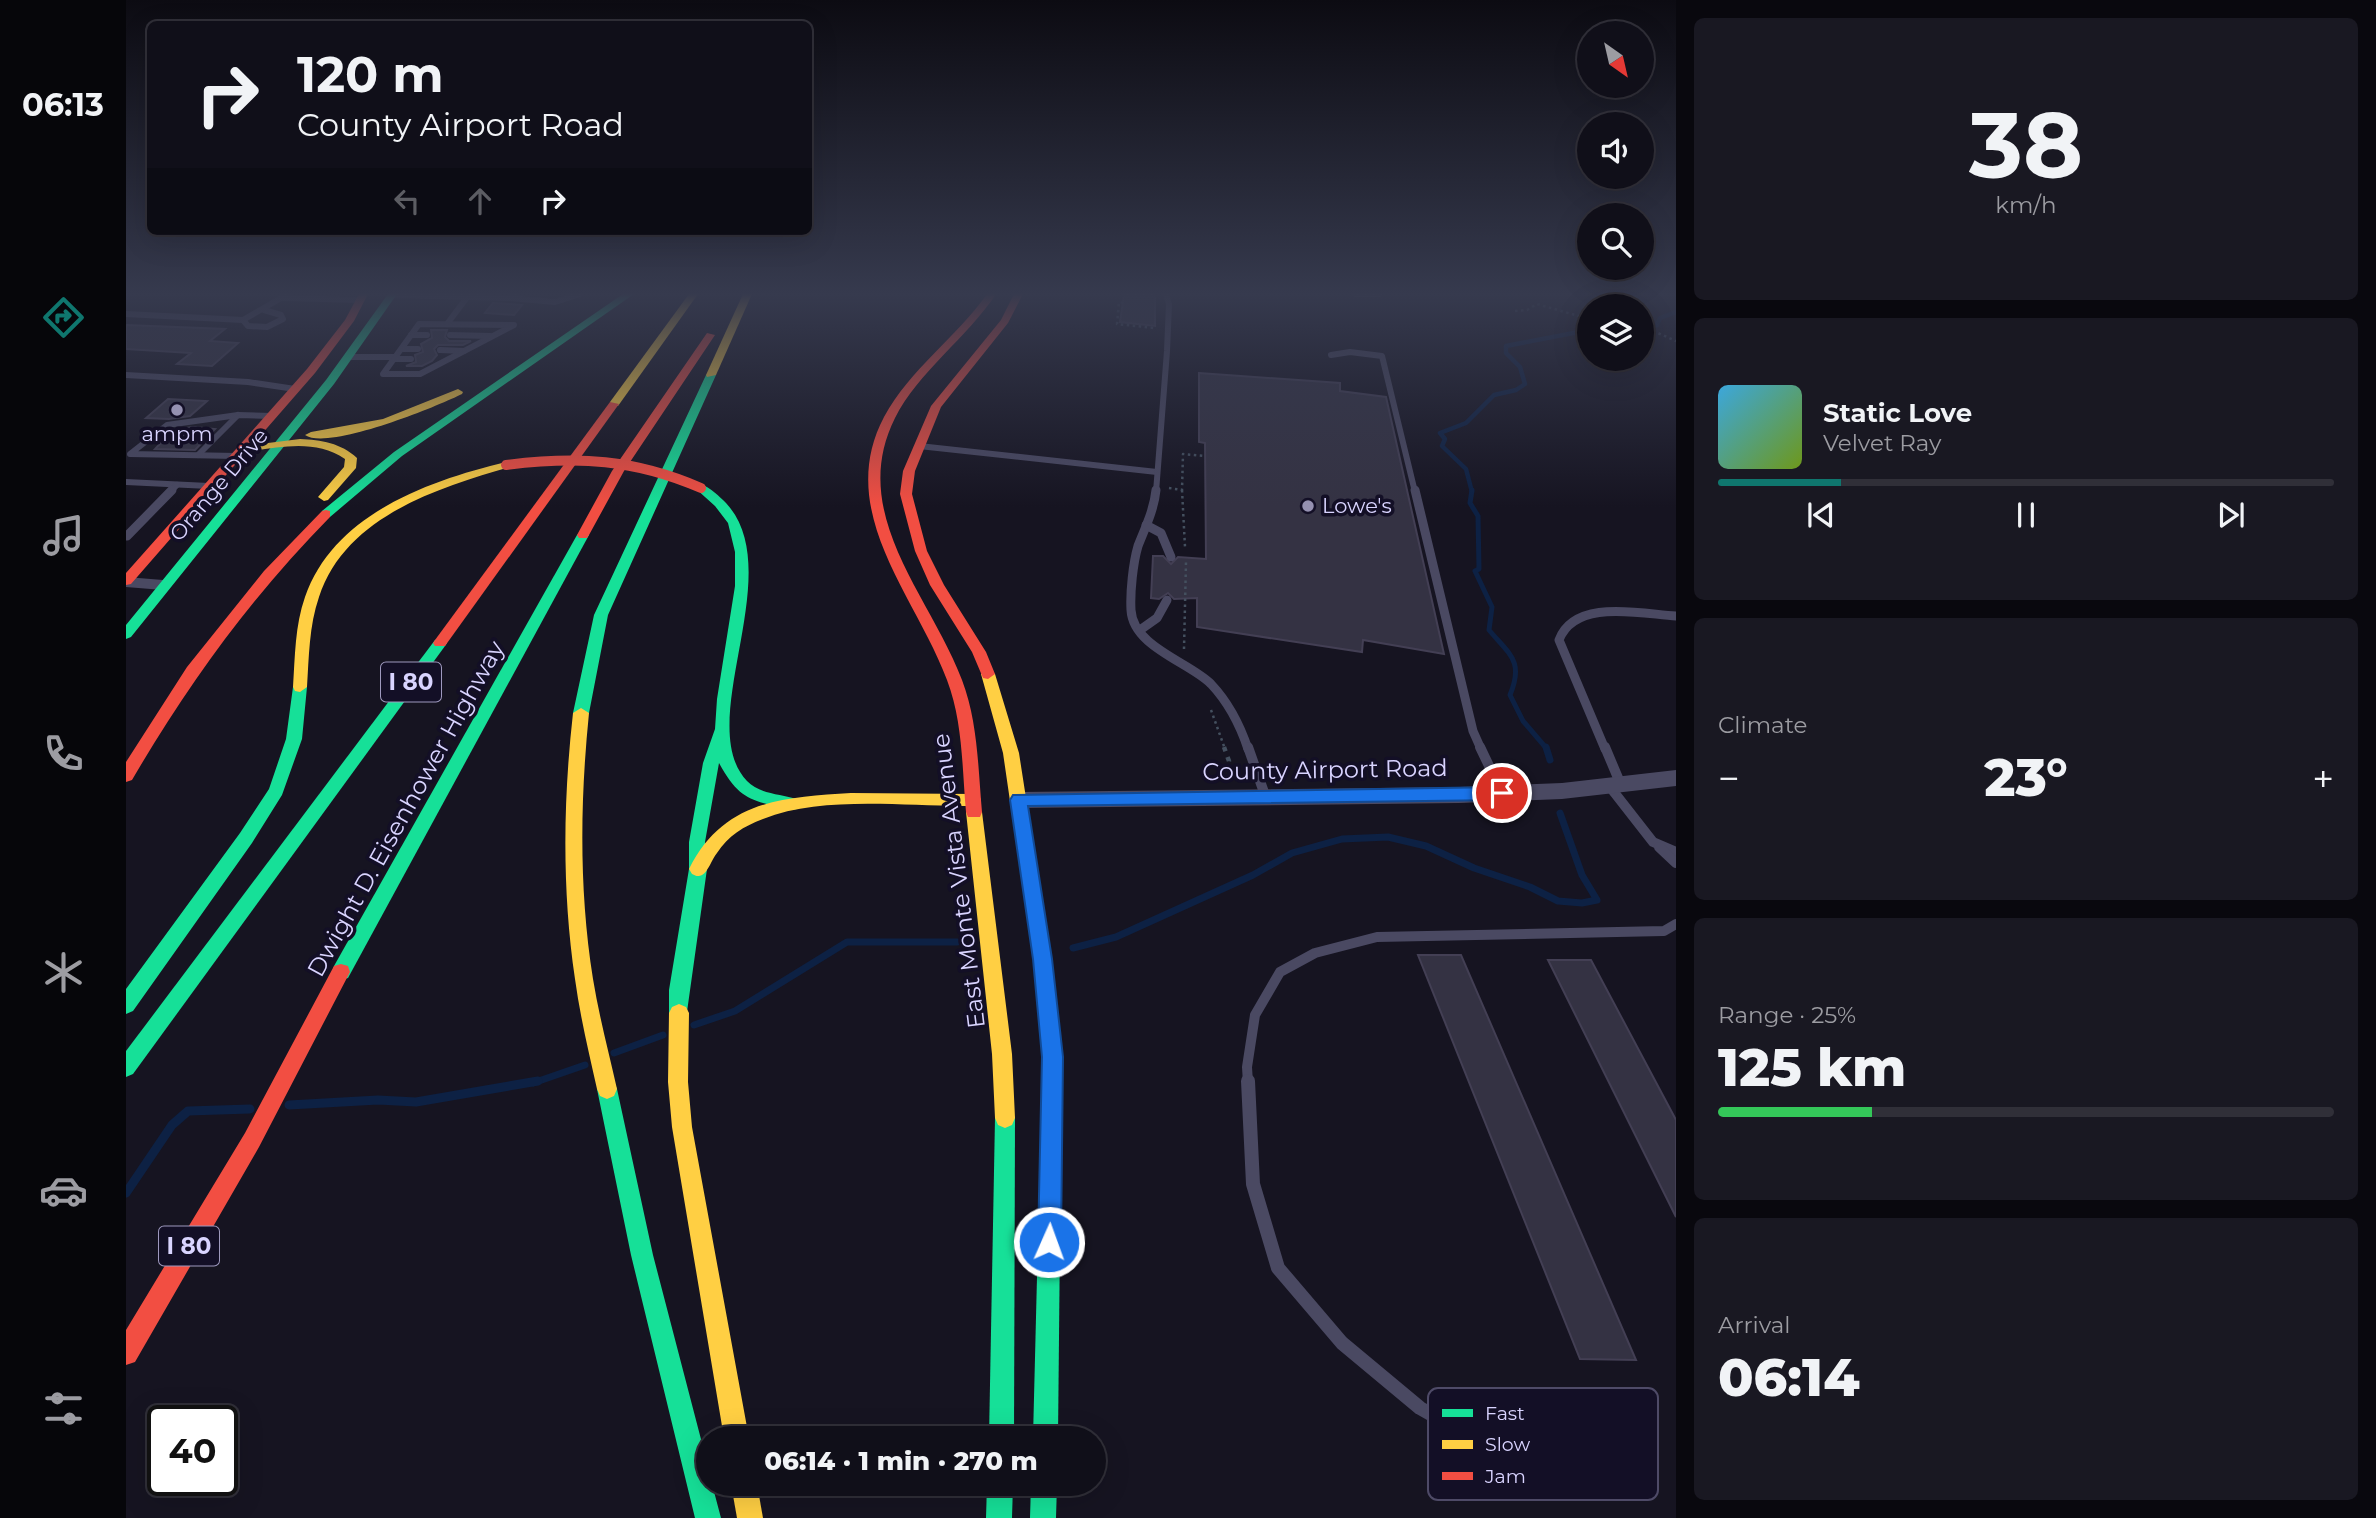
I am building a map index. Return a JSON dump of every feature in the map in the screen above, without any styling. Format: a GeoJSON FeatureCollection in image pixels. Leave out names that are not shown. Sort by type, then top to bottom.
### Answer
{"type":"FeatureCollection","features":[{"type":"Feature","properties":{"kind":"main road","name":"Orange Drive"},"geometry":{"type":"LineString","coordinates":[[126,581],[314,365]]}},
{"type":"Feature","properties":{"kind":"main road","name":"Orange Drive"},"geometry":{"type":"LineString","coordinates":[[126,634],[163,585],[345,365]]}},
{"type":"Feature","properties":{"kind":"main road"},"geometry":{"type":"LineString","coordinates":[[244,448],[356,430],[420,411],[506,365]]}},
{"type":"Feature","properties":{"kind":"main road"},"geometry":{"type":"LineString","coordinates":[[126,776],[186,677],[233,614],[286,552],[334,506],[426,434],[528,365]]}},
{"type":"Feature","properties":{"kind":"main road","name":"Dwight D. Eisenhower Highway"},"geometry":{"type":"LineString","coordinates":[[126,1068],[286,854],[643,365]]}},
{"type":"Feature","properties":{"kind":"main road","name":"Dwight D. Eisenhower Highway"},"geometry":{"type":"LineString","coordinates":[[126,1353],[252,1140],[618,471],[690,365]]}},
{"type":"Feature","properties":{"kind":"main road"},"geometry":{"type":"LineString","coordinates":[[708,1518],[623,1173],[584,979],[575,890],[575,771],[579,713],[589,654],[601,615],[716,365]]}},
{"type":"Feature","properties":{"kind":"main road","name":"East Monte Vista Avenue"},"geometry":{"type":"LineString","coordinates":[[932,365],[886,423],[875,469],[872,497],[876,523],[885,548],[927,618],[952,673],[973,765],[985,800],[1006,1143],[1001,1426]]}},
{"type":"Feature","properties":{"kind":"main road"},"geometry":{"type":"LineString","coordinates":[[969,365],[936,406],[909,471],[906,494],[921,551],[937,585],[979,652],[992,682],[1011,754],[1042,959],[1052,1057],[1045,1426]]}},
{"type":"Feature","properties":{"kind":"main road"},"geometry":{"type":"LineString","coordinates":[[146,740],[157,711],[185,659],[205,630],[270,552],[350,468],[351,458],[344,450],[331,444],[283,441]]}},
{"type":"Feature","properties":{"kind":"main road"},"geometry":{"type":"LineString","coordinates":[[126,1005],[256,823],[281,780],[295,743],[307,616],[314,590],[326,567],[344,546],[393,507],[448,481],[506,465],[553,458],[601,457],[653,466],[701,488],[728,512],[736,526],[744,559],[721,732],[711,763],[697,842],[698,869],[677,1017],[682,1127],[735,1426]]}},
{"type":"Feature","properties":{"kind":"main road"},"geometry":{"type":"LineString","coordinates":[[721,732],[727,765],[738,783],[756,794],[791,804]]}},
{"type":"Feature","properties":{"kind":"main road","name":"County Airport Road"},"geometry":{"type":"LineString","coordinates":[[791,804],[1018,800]]}},
{"type":"Feature","properties":{"kind":"main road"},"geometry":{"type":"LineString","coordinates":[[698,869],[712,843],[734,824],[754,814],[791,804]]}},
{"type":"Feature","properties":{"kind":"main road"},"geometry":{"type":"LineString","coordinates":[[746,1496],[750,1518]]}},
{"type":"Feature","properties":{"kind":"main road"},"geometry":{"type":"LineString","coordinates":[[999,1518],[1000,1496]]}},
{"type":"Feature","properties":{"kind":"main road"},"geometry":{"type":"LineString","coordinates":[[1043,1518],[1044,1496]]}},
{"type":"Feature","properties":{"kind":"street"},"geometry":{"type":"LineString","coordinates":[[126,581],[163,585]]}},
{"type":"Feature","properties":{"kind":"street","name":"County Airport Road"},"geometry":{"type":"LineString","coordinates":[[1018,800],[1502,793],[1616,786],[1676,778]]}},
{"type":"Feature","properties":{"kind":"lane"},"geometry":{"type":"LineString","coordinates":[[390,365],[383,374],[420,374],[437,365]]}},
{"type":"Feature","properties":{"kind":"lane"},"geometry":{"type":"LineString","coordinates":[[1166,365],[1155,502],[1137,550],[1131,611],[1140,630],[1151,644],[1209,682],[1226,702],[1240,726],[1266,798]]}},
{"type":"Feature","properties":{"kind":"lane"},"geometry":{"type":"LineString","coordinates":[[1384,365],[1473,731],[1502,793]]}},
{"type":"Feature","properties":{"kind":"lane"},"geometry":{"type":"LineString","coordinates":[[126,376],[248,383],[295,389]]}},
{"type":"Feature","properties":{"kind":"lane"},"geometry":{"type":"LineString","coordinates":[[198,455],[239,415]]}},
{"type":"Feature","properties":{"kind":"lane"},"geometry":{"type":"LineString","coordinates":[[128,454],[167,425],[239,415],[272,416]]}},
{"type":"Feature","properties":{"kind":"lane"},"geometry":{"type":"LineString","coordinates":[[919,446],[1157,472]]}},
{"type":"Feature","properties":{"kind":"lane"},"geometry":{"type":"LineString","coordinates":[[128,454],[198,455],[244,448]]}},
{"type":"Feature","properties":{"kind":"lane"},"geometry":{"type":"LineString","coordinates":[[126,482],[210,486]]}},
{"type":"Feature","properties":{"kind":"lane"},"geometry":{"type":"LineString","coordinates":[[127,536],[177,485]]}},
{"type":"Feature","properties":{"kind":"lane"},"geometry":{"type":"LineString","coordinates":[[1146,525],[1161,533],[1171,557]]}},
{"type":"Feature","properties":{"kind":"lane"},"geometry":{"type":"LineString","coordinates":[[1140,630],[1153,624],[1162,614],[1167,600]]}},
{"type":"Feature","properties":{"kind":"lane"},"geometry":{"type":"LineString","coordinates":[[1676,616],[1602,612],[1563,626],[1559,640],[1616,786],[1653,842],[1676,863]]}},
{"type":"Feature","properties":{"kind":"lane"},"geometry":{"type":"LineString","coordinates":[[1653,842],[1676,852]]}},
{"type":"Feature","properties":{"kind":"lane"},"geometry":{"type":"LineString","coordinates":[[1428,1413],[1342,1343],[1278,1268],[1253,1184],[1247,1067],[1255,1015],[1280,972],[1315,953],[1377,937],[1664,931],[1676,925]]}},
{"type":"Feature","properties":{"kind":"path"},"geometry":{"type":"LineString","coordinates":[[1182,490],[1187,578],[1184,666]]}},
{"type":"Feature","properties":{"kind":"path"},"geometry":{"type":"LineString","coordinates":[[1209,707],[1229,761],[1225,775]]}},
{"type":"Feature","properties":{"kind":"building","name":"Lowe's"},"geometry":{"type":"Polygon","coordinates":[[[1199,373],[1340,383],[1340,391],[1386,397],[1444,654],[1363,640],[1362,652],[1197,627],[1197,598],[1174,599],[1168,593],[1159,599],[1151,598],[1153,556],[1163,556],[1171,564],[1178,557],[1206,559],[1205,443],[1199,442],[1199,373]]]}},
{"type":"Feature","properties":{"kind":"building"},"geometry":{"type":"Polygon","coordinates":[[[168,399],[207,401],[190,416],[146,418],[168,399]]]}},
{"type":"Feature","properties":{"kind":"building"},"geometry":{"type":"Polygon","coordinates":[[[193,427],[215,429],[195,450],[155,449],[173,430],[193,427]]]}},
{"type":"Feature","properties":{"kind":"building"},"geometry":{"type":"Polygon","coordinates":[[[1418,955],[1461,955],[1636,1360],[1580,1359],[1418,955]]]}},
{"type":"Feature","properties":{"kind":"building"},"geometry":{"type":"Polygon","coordinates":[[[1548,960],[1591,960],[1676,1120],[1676,1217],[1548,960]]]}},
{"type":"Feature","properties":{"kind":"waterway"},"geometry":{"type":"LineString","coordinates":[[1472,491],[1466,469],[1442,446],[1445,439],[1440,433],[1466,423],[1494,395],[1516,390],[1525,384],[1518,365]]}},
{"type":"Feature","properties":{"kind":"waterway"},"geometry":{"type":"LineString","coordinates":[[1472,491],[1470,503],[1478,516],[1479,569],[1475,571],[1492,607],[1489,630],[1513,659],[1516,674],[1510,695],[1523,721],[1546,748]]}},
{"type":"Feature","properties":{"kind":"waterway"},"geometry":{"type":"LineString","coordinates":[[1546,748],[1550,760]]}},
{"type":"Feature","properties":{"kind":"waterway"},"geometry":{"type":"LineString","coordinates":[[1073,948],[1116,937],[1253,875],[1292,853],[1342,839],[1388,837],[1426,846],[1474,868],[1530,887],[1558,901],[1582,903],[1597,900],[1582,875],[1560,813]]}},
{"type":"Feature","properties":{"kind":"waterway"},"geometry":{"type":"LineString","coordinates":[[694,1025],[735,1011],[847,942],[957,942]]}},
{"type":"Feature","properties":{"kind":"waterway"},"geometry":{"type":"LineString","coordinates":[[614,1053],[663,1035]]}},
{"type":"Feature","properties":{"kind":"waterway"},"geometry":{"type":"LineString","coordinates":[[533,1083],[585,1065]]}},
{"type":"Feature","properties":{"kind":"waterway"},"geometry":{"type":"LineString","coordinates":[[289,1105],[378,1100],[416,1102],[538,1081]]}},
{"type":"Feature","properties":{"kind":"waterway"},"geometry":{"type":"LineString","coordinates":[[126,1193],[172,1125],[188,1111],[250,1109]]}},
{"type":"Feature","properties":{"kind":"traffic: fast"},"geometry":{"type":"LineString","coordinates":[[126,634],[342,365]]}},
{"type":"Feature","properties":{"kind":"traffic: fast"},"geometry":{"type":"LineString","coordinates":[[326,514],[398,454],[527,365]]}},
{"type":"Feature","properties":{"kind":"traffic: fast"},"geometry":{"type":"LineString","coordinates":[[581,713],[601,615],[711,375]]}},
{"type":"Feature","properties":{"kind":"traffic: fast"},"geometry":{"type":"LineString","coordinates":[[701,488],[720,503],[731,518],[742,552],[742,586],[724,699],[722,733],[727,763],[746,789],[791,804]]}},
{"type":"Feature","properties":{"kind":"traffic: fast"},"geometry":{"type":"LineString","coordinates":[[341,972],[583,535]]}},
{"type":"Feature","properties":{"kind":"traffic: fast"},"geometry":{"type":"LineString","coordinates":[[126,1067],[440,643]]}},
{"type":"Feature","properties":{"kind":"traffic: fast"},"geometry":{"type":"LineString","coordinates":[[126,1005],[246,838],[276,791],[294,739],[300,687]]}},
{"type":"Feature","properties":{"kind":"traffic: fast"},"geometry":{"type":"LineString","coordinates":[[679,1013],[679,990],[698,869],[697,842],[711,763],[721,732]]}},
{"type":"Feature","properties":{"kind":"traffic: fast"},"geometry":{"type":"LineString","coordinates":[[607,1089],[642,1255],[708,1518]]}},
{"type":"Feature","properties":{"kind":"traffic: fast"},"geometry":{"type":"LineString","coordinates":[[1001,1426],[1005,1118]]}},
{"type":"Feature","properties":{"kind":"traffic: fast"},"geometry":{"type":"LineString","coordinates":[[1045,1426],[1049,1237]]}},
{"type":"Feature","properties":{"kind":"traffic: fast"},"geometry":{"type":"LineString","coordinates":[[999,1518],[1000,1496]]}},
{"type":"Feature","properties":{"kind":"traffic: fast"},"geometry":{"type":"LineString","coordinates":[[1043,1518],[1044,1496]]}},
{"type":"Feature","properties":{"kind":"traffic: slow"},"geometry":{"type":"LineString","coordinates":[[614,404],[642,365]]}},
{"type":"Feature","properties":{"kind":"traffic: slow"},"geometry":{"type":"LineString","coordinates":[[711,375],[716,365]]}},
{"type":"Feature","properties":{"kind":"traffic: slow"},"geometry":{"type":"LineString","coordinates":[[311,435],[350,430],[387,421],[458,392]]}},
{"type":"Feature","properties":{"kind":"traffic: slow"},"geometry":{"type":"LineString","coordinates":[[244,449],[286,443],[314,443],[340,450],[351,458],[350,468],[324,497]]}},
{"type":"Feature","properties":{"kind":"traffic: slow"},"geometry":{"type":"LineString","coordinates":[[300,687],[304,635],[311,598],[330,561],[349,539],[396,505],[423,492],[506,465]]}},
{"type":"Feature","properties":{"kind":"traffic: slow"},"geometry":{"type":"LineString","coordinates":[[988,674],[1011,753],[1042,959],[1052,1057],[1049,1237]]}},
{"type":"Feature","properties":{"kind":"traffic: slow"},"geometry":{"type":"LineString","coordinates":[[581,713],[574,813],[576,913],[586,993],[607,1089]]}},
{"type":"Feature","properties":{"kind":"traffic: slow"},"geometry":{"type":"LineString","coordinates":[[698,869],[723,833],[761,812],[789,805],[851,799],[973,800]]}},
{"type":"Feature","properties":{"kind":"traffic: slow"},"geometry":{"type":"LineString","coordinates":[[974,812],[1002,1054],[1005,1118]]}},
{"type":"Feature","properties":{"kind":"traffic: slow"},"geometry":{"type":"LineString","coordinates":[[679,1013],[678,1082],[682,1127],[735,1426]]}},
{"type":"Feature","properties":{"kind":"traffic: slow"},"geometry":{"type":"LineString","coordinates":[[746,1496],[750,1518]]}},
{"type":"Feature","properties":{"kind":"traffic: jam"},"geometry":{"type":"LineString","coordinates":[[126,581],[316,365]]}},
{"type":"Feature","properties":{"kind":"traffic: jam"},"geometry":{"type":"LineString","coordinates":[[583,535],[618,471],[690,365]]}},
{"type":"Feature","properties":{"kind":"traffic: jam"},"geometry":{"type":"LineString","coordinates":[[930,365],[909,388],[888,420],[876,457],[874,492],[880,524],[892,556],[941,648],[960,697],[974,812]]}},
{"type":"Feature","properties":{"kind":"traffic: jam"},"geometry":{"type":"LineString","coordinates":[[969,365],[936,406],[909,471],[906,494],[921,551],[937,585],[979,652],[988,674]]}},
{"type":"Feature","properties":{"kind":"traffic: jam"},"geometry":{"type":"LineString","coordinates":[[440,643],[614,404]]}},
{"type":"Feature","properties":{"kind":"traffic: jam"},"geometry":{"type":"LineString","coordinates":[[506,465],[582,459],[606,461],[653,470],[701,488]]}},
{"type":"Feature","properties":{"kind":"traffic: jam"},"geometry":{"type":"LineString","coordinates":[[126,776],[169,705],[217,638],[269,574],[326,514]]}},
{"type":"Feature","properties":{"kind":"traffic: jam"},"geometry":{"type":"LineString","coordinates":[[126,1353],[252,1140],[341,972]]}},
{"type":"Feature","properties":{"kind":"place","name":"ampm"},"geometry":{"type":"Point","coordinates":[177,410]}},
{"type":"Feature","properties":{"kind":"place","name":"Lowe's"},"geometry":{"type":"Point","coordinates":[1308,506]}},
{"type":"Feature","properties":{"kind":"route"},"geometry":{"type":"LineString","coordinates":[[1049,1242],[1052,1057],[1042,959],[1018,800],[1502,793]]}}]}
